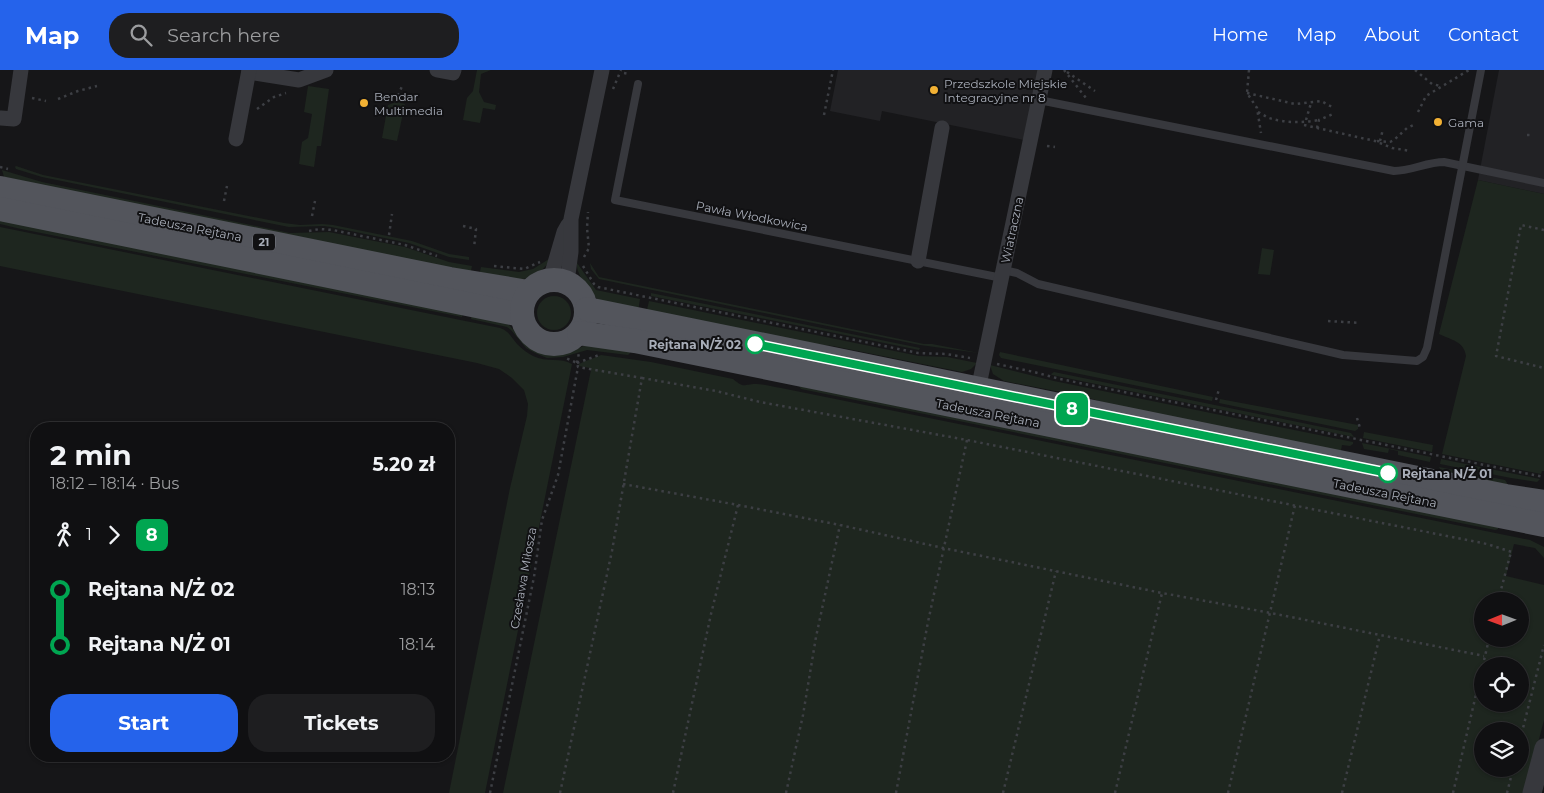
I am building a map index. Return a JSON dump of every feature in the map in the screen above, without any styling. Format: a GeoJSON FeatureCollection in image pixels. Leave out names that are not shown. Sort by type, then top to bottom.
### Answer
{"type":"FeatureCollection","features":[{"type":"Feature","properties":{"kind":"main road","name":"Tadeusza Rejtana"},"geometry":{"type":"LineString","coordinates":[[6,179],[431,275],[528,292]]}},
{"type":"Feature","properties":{"kind":"main road","name":"Tadeusza Rejtana"},"geometry":{"type":"LineString","coordinates":[[0,209],[521,315]]}},
{"type":"Feature","properties":{"kind":"main road"},"geometry":{"type":"LineString","coordinates":[[554,273],[576,289],[583,298],[586,309],[585,322],[579,343],[544,344],[532,337],[524,327],[521,315],[522,302],[534,286],[554,273]]}},
{"type":"Feature","properties":{"kind":"main road","name":"Tadeusza Rejtana"},"geometry":{"type":"LineString","coordinates":[[586,309],[1388,473],[1544,502]]}},
{"type":"Feature","properties":{"kind":"main road","name":"Tadeusza Rejtana"},"geometry":{"type":"LineString","coordinates":[[579,343],[635,341],[1544,525]]}},
{"type":"Feature","properties":{"kind":"street"},"geometry":{"type":"LineString","coordinates":[[1,118],[14,119],[21,70]]}},
{"type":"Feature","properties":{"kind":"street"},"geometry":{"type":"LineString","coordinates":[[236,138],[249,71],[295,80],[304,79],[326,70]]}},
{"type":"Feature","properties":{"kind":"street"},"geometry":{"type":"LineString","coordinates":[[437,70],[454,71]]}},
{"type":"Feature","properties":{"kind":"street"},"geometry":{"type":"LineString","coordinates":[[554,273],[564,232],[571,220],[602,70]]}},
{"type":"Feature","properties":{"kind":"street","name":"Wiatraczna"},"geometry":{"type":"LineString","coordinates":[[978,390],[1045,70]]}},
{"type":"Feature","properties":{"kind":"street"},"geometry":{"type":"LineString","coordinates":[[918,261],[942,128]]}},
{"type":"Feature","properties":{"kind":"street"},"geometry":{"type":"LineString","coordinates":[[1532,793],[1544,748]]}},
{"type":"Feature","properties":{"kind":"lane"},"geometry":{"type":"LineString","coordinates":[[1462,166],[1481,70]]}},
{"type":"Feature","properties":{"kind":"lane","name":"Pawła Włodkowica"},"geometry":{"type":"LineString","coordinates":[[638,84],[615,200],[918,261],[1002,274],[1017,273],[1038,284],[1343,356],[1417,361],[1423,357],[1427,348],[1462,166]]}},
{"type":"Feature","properties":{"kind":"lane"},"geometry":{"type":"LineString","coordinates":[[1039,100],[1394,172],[1436,162],[1444,162],[1544,183]]}},
{"type":"Feature","properties":{"kind":"path"},"geometry":{"type":"LineString","coordinates":[[824,115],[833,70]]}},
{"type":"Feature","properties":{"kind":"path"},"geometry":{"type":"LineString","coordinates":[[1086,98],[1064,70],[1095,91]]}},
{"type":"Feature","properties":{"kind":"path"},"geometry":{"type":"LineString","coordinates":[[1250,70],[1247,93],[1258,112],[1262,145]]}},
{"type":"Feature","properties":{"kind":"path"},"geometry":{"type":"LineString","coordinates":[[1415,70],[1432,84],[1443,86]]}},
{"type":"Feature","properties":{"kind":"path"},"geometry":{"type":"LineString","coordinates":[[1418,112],[1426,96],[1469,70]]}},
{"type":"Feature","properties":{"kind":"path"},"geometry":{"type":"LineString","coordinates":[[622,71],[629,74]]}},
{"type":"Feature","properties":{"kind":"path"},"geometry":{"type":"LineString","coordinates":[[257,108],[274,97],[287,92],[295,80]]}},
{"type":"Feature","properties":{"kind":"path"},"geometry":{"type":"LineString","coordinates":[[58,99],[97,86]]}},
{"type":"Feature","properties":{"kind":"path"},"geometry":{"type":"LineString","coordinates":[[398,102],[402,86]]}},
{"type":"Feature","properties":{"kind":"path"},"geometry":{"type":"LineString","coordinates":[[1247,93],[1295,104],[1321,100],[1334,108]]}},
{"type":"Feature","properties":{"kind":"path"},"geometry":{"type":"LineString","coordinates":[[32,98],[46,101]]}},
{"type":"Feature","properties":{"kind":"path"},"geometry":{"type":"LineString","coordinates":[[1306,120],[1311,103]]}},
{"type":"Feature","properties":{"kind":"path"},"geometry":{"type":"LineString","coordinates":[[1258,112],[1280,120],[1305,123],[1333,114]]}},
{"type":"Feature","properties":{"kind":"path"},"geometry":{"type":"LineString","coordinates":[[1317,128],[1319,120]]}},
{"type":"Feature","properties":{"kind":"path"},"geometry":{"type":"LineString","coordinates":[[1376,142],[1390,142],[1407,128],[1416,124]]}},
{"type":"Feature","properties":{"kind":"path"},"geometry":{"type":"LineString","coordinates":[[1304,126],[1411,151]]}},
{"type":"Feature","properties":{"kind":"path"},"geometry":{"type":"LineString","coordinates":[[1380,141],[1383,129]]}},
{"type":"Feature","properties":{"kind":"path"},"geometry":{"type":"LineString","coordinates":[[1047,146],[1055,147]]}},
{"type":"Feature","properties":{"kind":"path"},"geometry":{"type":"LineString","coordinates":[[0,167],[6,179]]}},
{"type":"Feature","properties":{"kind":"path"},"geometry":{"type":"LineString","coordinates":[[224,201],[227,186]]}},
{"type":"Feature","properties":{"kind":"path"},"geometry":{"type":"LineString","coordinates":[[312,216],[315,201]]}},
{"type":"Feature","properties":{"kind":"path"},"geometry":{"type":"LineString","coordinates":[[389,234],[392,214]]}},
{"type":"Feature","properties":{"kind":"path"},"geometry":{"type":"LineString","coordinates":[[1544,230],[1521,225],[1496,356],[1544,368]]}},
{"type":"Feature","properties":{"kind":"path"},"geometry":{"type":"LineString","coordinates":[[463,226],[476,229],[474,248]]}},
{"type":"Feature","properties":{"kind":"path"},"geometry":{"type":"LineString","coordinates":[[304,231],[333,230],[405,245],[442,258]]}},
{"type":"Feature","properties":{"kind":"path"},"geometry":{"type":"LineString","coordinates":[[580,262],[598,287],[918,353],[946,354],[977,360]]}},
{"type":"Feature","properties":{"kind":"path"},"geometry":{"type":"LineString","coordinates":[[486,265],[524,269],[534,266],[554,273]]}},
{"type":"Feature","properties":{"kind":"path"},"geometry":{"type":"LineString","coordinates":[[1328,321],[1360,323]]}},
{"type":"Feature","properties":{"kind":"path"},"geometry":{"type":"LineString","coordinates":[[579,343],[578,367],[716,391],[760,402],[967,440],[1487,544],[1512,552],[1501,592]]}},
{"type":"Feature","properties":{"kind":"path"},"geometry":{"type":"LineString","coordinates":[[566,358],[577,363],[603,353]]}},
{"type":"Feature","properties":{"kind":"path"},"geometry":{"type":"LineString","coordinates":[[990,363],[1060,379],[1544,477]]}},
{"type":"Feature","properties":{"kind":"path","name":"Czesława Miłosza"},"geometry":{"type":"LineString","coordinates":[[490,793],[534,577],[542,520],[558,475],[578,367]]}},
{"type":"Feature","properties":{"kind":"path"},"geometry":{"type":"LineString","coordinates":[[560,793],[612,551],[642,378]]}},
{"type":"Feature","properties":{"kind":"path"},"geometry":{"type":"LineString","coordinates":[[1216,400],[1219,389]]}},
{"type":"Feature","properties":{"kind":"path"},"geometry":{"type":"LineString","coordinates":[[1357,418],[1360,428]]}},
{"type":"Feature","properties":{"kind":"path"},"geometry":{"type":"LineString","coordinates":[[896,793],[943,548],[967,440]]}},
{"type":"Feature","properties":{"kind":"path"},"geometry":{"type":"LineString","coordinates":[[623,484],[840,525],[1162,593],[1484,656]]}},
{"type":"Feature","properties":{"kind":"path"},"geometry":{"type":"LineString","coordinates":[[673,793],[711,614],[738,505]]}},
{"type":"Feature","properties":{"kind":"path"},"geometry":{"type":"LineString","coordinates":[[1228,793],[1295,505]]}},
{"type":"Feature","properties":{"kind":"path"},"geometry":{"type":"LineString","coordinates":[[786,793],[840,525]]}},
{"type":"Feature","properties":{"kind":"path"},"geometry":{"type":"LineString","coordinates":[[1003,793],[1056,570]]}},
{"type":"Feature","properties":{"kind":"path"},"geometry":{"type":"LineString","coordinates":[[1115,793],[1162,593]]}},
{"type":"Feature","properties":{"kind":"path"},"geometry":{"type":"LineString","coordinates":[[1342,793],[1380,636]]}},
{"type":"Feature","properties":{"kind":"path"},"geometry":{"type":"LineString","coordinates":[[1525,722],[1544,645]]}},
{"type":"Feature","properties":{"kind":"path"},"geometry":{"type":"LineString","coordinates":[[1453,793],[1486,648]]}},
{"type":"Feature","properties":{"kind":"path"},"geometry":{"type":"LineString","coordinates":[[1506,793],[1511,777]]}},
{"type":"Feature","properties":{"kind":"shaded area"},"geometry":{"type":"Polygon","coordinates":[[[477,70],[491,70],[481,74],[479,92],[484,102],[496,105],[495,110],[483,108],[480,123],[463,120],[467,98],[473,91],[477,70]]]}},
{"type":"Feature","properties":{"kind":"shaded area","name":"Przedszkole Miejskie Integracyjne nr 8"},"geometry":{"type":"Polygon","coordinates":[[[838,70],[1038,70],[1024,140],[882,111],[880,121],[830,111],[838,70]]]}},
{"type":"Feature","properties":{"kind":"shaded area"},"geometry":{"type":"Polygon","coordinates":[[[1499,70],[1544,70],[1544,194],[1478,180],[1499,70]]]}},
{"type":"Feature","properties":{"kind":"shaded area"},"geometry":{"type":"Polygon","coordinates":[[[308,86],[329,89],[321,146],[317,146],[314,167],[299,164],[302,142],[308,138],[312,114],[304,112],[308,86]]]}},
{"type":"Feature","properties":{"kind":"shaded area"},"geometry":{"type":"Polygon","coordinates":[[[399,101],[405,104],[397,141],[382,138],[388,105],[399,101]]]}},
{"type":"Feature","properties":{"kind":"shaded area"},"geometry":{"type":"Polygon","coordinates":[[[16,166],[43,175],[284,223],[333,225],[412,241],[449,254],[469,257],[469,260],[449,257],[409,243],[331,227],[289,227],[42,177],[16,169],[16,166]]]}},
{"type":"Feature","properties":{"kind":"shaded area"},"geometry":{"type":"Polygon","coordinates":[[[2,170],[42,182],[290,233],[329,232],[405,247],[449,262],[472,266],[470,275],[4,177],[2,170]]]}},
{"type":"Feature","properties":{"kind":"shaded area"},"geometry":{"type":"Polygon","coordinates":[[[1478,180],[1544,194],[1544,471],[1541,474],[1442,454],[1466,356],[1460,344],[1439,334],[1478,180]]]}},
{"type":"Feature","properties":{"kind":"shaded area"},"geometry":{"type":"Polygon","coordinates":[[[0,217],[463,311],[462,317],[21,229],[0,224],[0,217]]]}},
{"type":"Feature","properties":{"kind":"shaded area"},"geometry":{"type":"Polygon","coordinates":[[[0,227],[500,328],[533,356],[572,364],[485,793],[449,793],[510,488],[527,416],[528,404],[524,390],[499,369],[477,363],[0,266],[0,227]]]}},
{"type":"Feature","properties":{"kind":"shaded area"},"geometry":{"type":"Polygon","coordinates":[[[1262,248],[1274,250],[1270,275],[1258,274],[1262,248]]]}},
{"type":"Feature","properties":{"kind":"shaded area"},"geometry":{"type":"Polygon","coordinates":[[[551,259],[544,268],[528,278],[510,280],[479,276],[481,267],[519,272],[533,269],[551,259]]]}},
{"type":"Feature","properties":{"kind":"shaded area"},"geometry":{"type":"Polygon","coordinates":[[[577,263],[596,290],[640,299],[638,312],[611,305],[598,299],[581,278],[577,263]]]}},
{"type":"Feature","properties":{"kind":"shaded area"},"geometry":{"type":"Polygon","coordinates":[[[590,263],[599,277],[924,344],[979,353],[920,345],[599,279],[591,269],[590,263]]]}},
{"type":"Feature","properties":{"kind":"shaded area"},"geometry":{"type":"Polygon","coordinates":[[[651,293],[920,348],[919,350],[651,296],[651,293]]]}},
{"type":"Feature","properties":{"kind":"shaded area"},"geometry":{"type":"Polygon","coordinates":[[[554,296],[561,297],[566,301],[570,306],[570,320],[566,325],[561,329],[554,330],[547,329],[542,325],[538,320],[537,313],[538,306],[542,301],[547,297],[554,296]]]}},
{"type":"Feature","properties":{"kind":"shaded area"},"geometry":{"type":"Polygon","coordinates":[[[649,301],[919,356],[947,357],[977,363],[971,369],[962,372],[833,346],[781,341],[646,314],[649,301]]]}},
{"type":"Feature","properties":{"kind":"shaded area"},"geometry":{"type":"Polygon","coordinates":[[[472,312],[509,325],[530,347],[546,354],[565,354],[586,345],[631,349],[628,355],[587,350],[563,357],[547,358],[526,348],[507,327],[471,319],[472,312]]]}},
{"type":"Feature","properties":{"kind":"shaded area"},"geometry":{"type":"Polygon","coordinates":[[[1000,352],[1213,397],[1212,401],[1001,358],[1000,352]]]}},
{"type":"Feature","properties":{"kind":"shaded area"},"geometry":{"type":"Polygon","coordinates":[[[601,355],[651,362],[733,379],[742,385],[759,384],[781,388],[1530,540],[1544,547],[1544,558],[1535,548],[1514,544],[1506,576],[1544,585],[1544,720],[1525,793],[503,793],[591,370],[590,368],[579,366],[579,364],[601,355]]]}},
{"type":"Feature","properties":{"kind":"shaded area"},"geometry":{"type":"Polygon","coordinates":[[[990,365],[1054,381],[1353,442],[1353,444],[1350,446],[1342,445],[1341,450],[1335,450],[1144,415],[1086,397],[1004,381],[993,374],[990,365]]]}},
{"type":"Feature","properties":{"kind":"shaded area"},"geometry":{"type":"Polygon","coordinates":[[[1054,372],[1351,433],[1354,437],[1051,374],[1054,372]]]}},
{"type":"Feature","properties":{"kind":"shaded area"},"geometry":{"type":"Polygon","coordinates":[[[799,386],[1499,524],[1498,529],[1495,530],[801,389],[799,386]]]}},
{"type":"Feature","properties":{"kind":"shaded area"},"geometry":{"type":"Polygon","coordinates":[[[1220,399],[1358,425],[1358,429],[1355,431],[1219,403],[1220,399]]]}},
{"type":"Feature","properties":{"kind":"shaded area"},"geometry":{"type":"Polygon","coordinates":[[[1364,432],[1433,445],[1432,452],[1363,438],[1364,432]]]}},
{"type":"Feature","properties":{"kind":"shaded area"},"geometry":{"type":"Polygon","coordinates":[[[1362,443],[1431,457],[1430,462],[1398,455],[1398,451],[1389,449],[1388,453],[1364,449],[1362,443]]]}},
{"type":"Feature","properties":{"kind":"shaded area"},"geometry":{"type":"Polygon","coordinates":[[[1441,459],[1540,479],[1537,482],[1440,464],[1441,459]]]}},
{"type":"Feature","properties":{"kind":"shaded area"},"geometry":{"type":"Polygon","coordinates":[[[1439,467],[1505,480],[1507,488],[1442,473],[1439,467]]]}},
{"type":"Feature","properties":{"kind":"bus line","name":"8"},"geometry":{"type":"LineString","coordinates":[[755,344],[1388,473]]}},
{"type":"Feature","properties":{"kind":"place","name":"Przedszkole Miejskie Integracyjne nr 8"},"geometry":{"type":"Point","coordinates":[934,90]}},
{"type":"Feature","properties":{"kind":"place","name":"Bendar Multimedia"},"geometry":{"type":"Point","coordinates":[364,103]}},
{"type":"Feature","properties":{"kind":"place","name":"Gama"},"geometry":{"type":"Point","coordinates":[1438,122]}},
{"type":"Feature","properties":{"kind":"place","name":"Rejtana N/Ż 02"},"geometry":{"type":"Point","coordinates":[755,344]}},
{"type":"Feature","properties":{"kind":"place","name":"Rejtana N/Ż 01"},"geometry":{"type":"Point","coordinates":[1388,473]}}]}
